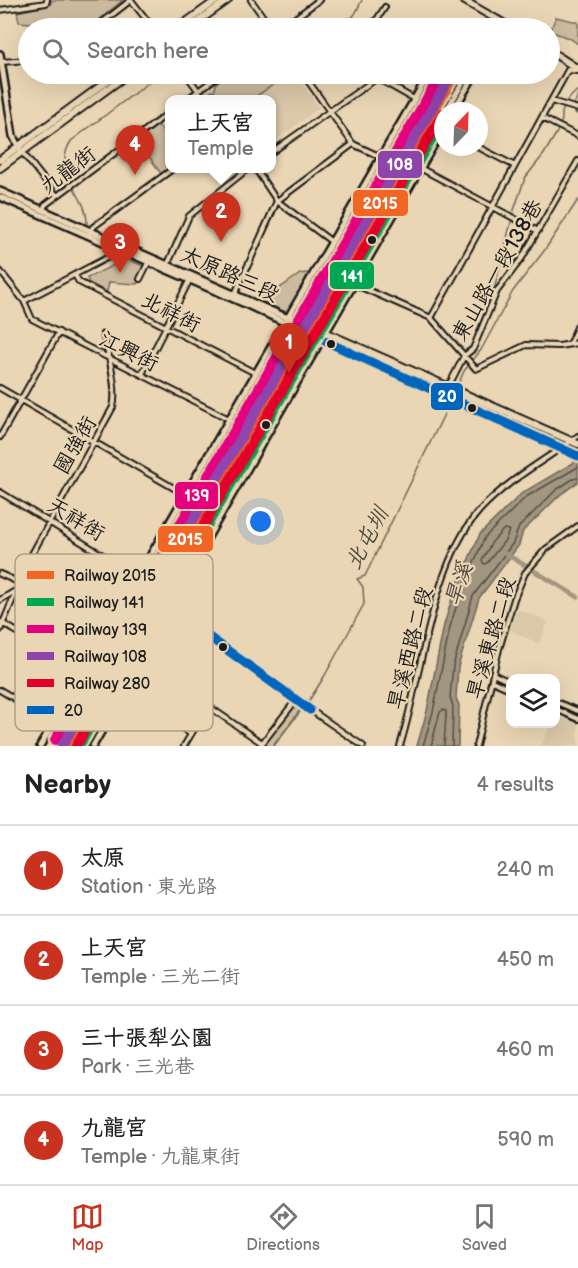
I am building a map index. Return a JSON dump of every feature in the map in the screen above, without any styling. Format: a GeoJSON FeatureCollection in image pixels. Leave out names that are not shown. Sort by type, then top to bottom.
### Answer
{"type":"FeatureCollection","features":[{"type":"Feature","properties":{"kind":"main road"},"geometry":{"type":"LineString","coordinates":[[192,18],[217,0]]}},
{"type":"Feature","properties":{"kind":"main road"},"geometry":{"type":"LineString","coordinates":[[203,18],[228,0]]}},
{"type":"Feature","properties":{"kind":"main road"},"geometry":{"type":"LineString","coordinates":[[463,0],[491,18]]}},
{"type":"Feature","properties":{"kind":"main road"},"geometry":{"type":"LineString","coordinates":[[560,58],[578,70]]}},
{"type":"Feature","properties":{"kind":"main road"},"geometry":{"type":"LineString","coordinates":[[0,168],[20,149],[104,84]]}},
{"type":"Feature","properties":{"kind":"main road"},"geometry":{"type":"LineString","coordinates":[[0,160],[20,149],[114,84]]}},
{"type":"Feature","properties":{"kind":"main road","name":"太原路三段"},"geometry":{"type":"LineString","coordinates":[[323,332],[448,385],[575,443]]}},
{"type":"Feature","properties":{"kind":"main road","name":"太原路三段"},"geometry":{"type":"LineString","coordinates":[[319,339],[578,456]]}},
{"type":"Feature","properties":{"kind":"street"},"geometry":{"type":"LineString","coordinates":[[0,10],[31,7],[46,3],[48,0]]}},
{"type":"Feature","properties":{"kind":"street"},"geometry":{"type":"LineString","coordinates":[[108,18],[131,0],[145,18]]}},
{"type":"Feature","properties":{"kind":"street"},"geometry":{"type":"LineString","coordinates":[[251,0],[264,18]]}},
{"type":"Feature","properties":{"kind":"street"},"geometry":{"type":"LineString","coordinates":[[295,18],[319,0]]}},
{"type":"Feature","properties":{"kind":"street"},"geometry":{"type":"LineString","coordinates":[[378,18],[385,7]]}},
{"type":"Feature","properties":{"kind":"street"},"geometry":{"type":"LineString","coordinates":[[0,54],[13,136],[20,149],[57,196]]}},
{"type":"Feature","properties":{"kind":"street"},"geometry":{"type":"LineString","coordinates":[[1,62],[18,61]]}},
{"type":"Feature","properties":{"kind":"street"},"geometry":{"type":"LineString","coordinates":[[431,318],[568,70],[578,70]]}},
{"type":"Feature","properties":{"kind":"street"},"geometry":{"type":"LineString","coordinates":[[194,84],[202,95]]}},
{"type":"Feature","properties":{"kind":"street"},"geometry":{"type":"LineString","coordinates":[[191,95],[207,84]]}},
{"type":"Feature","properties":{"kind":"street"},"geometry":{"type":"LineString","coordinates":[[310,84],[353,144],[381,158],[417,167],[538,231]]}},
{"type":"Feature","properties":{"kind":"street"},"geometry":{"type":"LineString","coordinates":[[276,149],[368,84]]}},
{"type":"Feature","properties":{"kind":"street"},"geometry":{"type":"LineString","coordinates":[[388,84],[414,99]]}},
{"type":"Feature","properties":{"kind":"street"},"geometry":{"type":"LineString","coordinates":[[152,554],[423,84]]}},
{"type":"Feature","properties":{"kind":"street"},"geometry":{"type":"LineString","coordinates":[[451,102],[462,84]]}},
{"type":"Feature","properties":{"kind":"street"},"geometry":{"type":"LineString","coordinates":[[458,102],[469,84]]}},
{"type":"Feature","properties":{"kind":"street"},"geometry":{"type":"LineString","coordinates":[[551,101],[578,109]]}},
{"type":"Feature","properties":{"kind":"street","name":"九龍街"},"geometry":{"type":"LineString","coordinates":[[43,210],[45,205],[165,116]]}},
{"type":"Feature","properties":{"kind":"street"},"geometry":{"type":"LineString","coordinates":[[542,118],[578,136]]}},
{"type":"Feature","properties":{"kind":"street"},"geometry":{"type":"LineString","coordinates":[[323,332],[353,284],[434,134]]}},
{"type":"Feature","properties":{"kind":"street"},"geometry":{"type":"LineString","coordinates":[[192,554],[319,339],[417,167],[434,142]]}},
{"type":"Feature","properties":{"kind":"street"},"geometry":{"type":"LineString","coordinates":[[235,294],[277,201],[353,144]]}},
{"type":"Feature","properties":{"kind":"street"},"geometry":{"type":"LineString","coordinates":[[488,152],[515,166]]}},
{"type":"Feature","properties":{"kind":"street","name":"東山路一段138巷"},"geometry":{"type":"LineString","coordinates":[[443,396],[464,356],[473,349],[497,291],[522,258],[578,161]]}},
{"type":"Feature","properties":{"kind":"street"},"geometry":{"type":"LineString","coordinates":[[90,232],[167,173]]}},
{"type":"Feature","properties":{"kind":"street"},"geometry":{"type":"LineString","coordinates":[[166,267],[189,216],[243,173]]}},
{"type":"Feature","properties":{"kind":"street"},"geometry":{"type":"LineString","coordinates":[[258,173],[277,201],[332,242]]}},
{"type":"Feature","properties":{"kind":"street","name":"太原路三段"},"geometry":{"type":"LineString","coordinates":[[0,191],[287,320],[295,318],[323,332]]}},
{"type":"Feature","properties":{"kind":"street","name":"太原路三段"},"geometry":{"type":"LineString","coordinates":[[0,196],[90,232]]}},
{"type":"Feature","properties":{"kind":"street"},"geometry":{"type":"LineString","coordinates":[[24,301],[124,248]]}},
{"type":"Feature","properties":{"kind":"street","name":"太原路三段"},"geometry":{"type":"LineString","coordinates":[[124,248],[148,261],[166,267]]}},
{"type":"Feature","properties":{"kind":"street"},"geometry":{"type":"LineString","coordinates":[[140,279],[148,261]]}},
{"type":"Feature","properties":{"kind":"street","name":"江興街"},"geometry":{"type":"LineString","coordinates":[[0,271],[24,301],[32,319],[230,419]]}},
{"type":"Feature","properties":{"kind":"street","name":"北祥街"},"geometry":{"type":"LineString","coordinates":[[75,275],[79,282],[255,374]]}},
{"type":"Feature","properties":{"kind":"street"},"geometry":{"type":"LineString","coordinates":[[142,374],[190,277]]}},
{"type":"Feature","properties":{"kind":"street","name":"太原路三段"},"geometry":{"type":"LineString","coordinates":[[190,277],[235,294],[319,339]]}},
{"type":"Feature","properties":{"kind":"street"},"geometry":{"type":"LineString","coordinates":[[353,284],[431,318],[476,369],[526,345],[559,346],[578,343]]}},
{"type":"Feature","properties":{"kind":"street"},"geometry":{"type":"LineString","coordinates":[[570,343],[578,326]]}},
{"type":"Feature","properties":{"kind":"street"},"geometry":{"type":"LineString","coordinates":[[0,437],[59,333]]}},
{"type":"Feature","properties":{"kind":"street","name":"國強街"},"geometry":{"type":"LineString","coordinates":[[32,554],[110,414],[114,402],[103,334]]}},
{"type":"Feature","properties":{"kind":"street"},"geometry":{"type":"LineString","coordinates":[[0,388],[186,495]]}},
{"type":"Feature","properties":{"kind":"street","name":"旱溪西路二段"},"geometry":{"type":"LineString","coordinates":[[400,746],[437,597],[463,535],[481,510],[516,477],[565,450],[575,443],[578,436]]}},
{"type":"Feature","properties":{"kind":"street","name":"天祥街"},"geometry":{"type":"LineString","coordinates":[[0,492],[101,554]]}},
{"type":"Feature","properties":{"kind":"street","name":"旱溪東路二段"},"geometry":{"type":"LineString","coordinates":[[476,746],[511,607],[525,573],[546,549],[578,526]]}},
{"type":"Feature","properties":{"kind":"street"},"geometry":{"type":"LineString","coordinates":[[0,574],[15,581]]}},
{"type":"Feature","properties":{"kind":"street"},"geometry":{"type":"LineString","coordinates":[[0,600],[15,591]]}},
{"type":"Feature","properties":{"kind":"street","name":"國強街"},"geometry":{"type":"LineString","coordinates":[[0,630],[15,594]]}},
{"type":"Feature","properties":{"kind":"street"},"geometry":{"type":"LineString","coordinates":[[1,623],[15,631]]}},
{"type":"Feature","properties":{"kind":"street","name":"天祥街"},"geometry":{"type":"LineString","coordinates":[[213,640],[363,746]]}},
{"type":"Feature","properties":{"kind":"street"},"geometry":{"type":"LineString","coordinates":[[493,674],[506,680]]}},
{"type":"Feature","properties":{"kind":"street"},"geometry":{"type":"LineString","coordinates":[[492,681],[506,687]]}},
{"type":"Feature","properties":{"kind":"street"},"geometry":{"type":"LineString","coordinates":[[0,690],[15,699]]}},
{"type":"Feature","properties":{"kind":"street"},"geometry":{"type":"LineString","coordinates":[[213,710],[261,744],[296,700]]}},
{"type":"Feature","properties":{"kind":"street"},"geometry":{"type":"LineString","coordinates":[[560,704],[578,711]]}},
{"type":"Feature","properties":{"kind":"street"},"geometry":{"type":"LineString","coordinates":[[560,711],[578,719]]}},
{"type":"Feature","properties":{"kind":"street"},"geometry":{"type":"LineString","coordinates":[[40,746],[49,731]]}},
{"type":"Feature","properties":{"kind":"street"},"geometry":{"type":"LineString","coordinates":[[85,746],[94,731]]}},
{"type":"Feature","properties":{"kind":"street"},"geometry":{"type":"LineString","coordinates":[[94,746],[102,731]]}},
{"type":"Feature","properties":{"kind":"street"},"geometry":{"type":"LineString","coordinates":[[187,731],[191,734]]}},
{"type":"Feature","properties":{"kind":"street"},"geometry":{"type":"LineString","coordinates":[[184,746],[193,731]]}},
{"type":"Feature","properties":{"kind":"shaded area"},"geometry":{"type":"Polygon","coordinates":[[[52,0],[123,0],[101,18],[18,18],[17,12],[50,5],[52,0]]]}},
{"type":"Feature","properties":{"kind":"shaded area"},"geometry":{"type":"Polygon","coordinates":[[[556,17],[578,22],[578,44],[560,35],[560,18],[556,17]]]}},
{"type":"Feature","properties":{"kind":"shaded area"},"geometry":{"type":"Polygon","coordinates":[[[215,84],[303,84],[319,108],[276,140],[276,95],[208,95],[205,91],[215,84]]]}},
{"type":"Feature","properties":{"kind":"shaded area"},"geometry":{"type":"Polygon","coordinates":[[[216,84],[274,84],[258,95],[208,94],[214,92],[216,84]]]}},
{"type":"Feature","properties":{"kind":"shaded area"},"geometry":{"type":"Polygon","coordinates":[[[158,125],[165,134],[165,173],[162,175],[138,141],[158,125]]]}},
{"type":"Feature","properties":{"kind":"shaded area"},"geometry":{"type":"Polygon","coordinates":[[[126,259],[146,267],[137,284],[109,282],[107,292],[89,283],[87,278],[126,259]]]}},
{"type":"Feature","properties":{"kind":"shaded area"},"geometry":{"type":"Polygon","coordinates":[[[300,274],[310,274],[287,311],[257,299],[274,292],[300,274]]]}},
{"type":"Feature","properties":{"kind":"shaded area"},"geometry":{"type":"Polygon","coordinates":[[[517,609],[548,621],[539,644],[510,630],[517,609]]]}},
{"type":"Feature","properties":{"kind":"shaded area"},"geometry":{"type":"Polygon","coordinates":[[[294,706],[300,710],[274,746],[263,746],[294,706]]]}},
{"type":"Feature","properties":{"kind":"shaded area"},"geometry":{"type":"Polygon","coordinates":[[[560,717],[578,725],[578,746],[541,746],[549,728],[560,728],[560,717]]]}},
{"type":"Feature","properties":{"kind":"water","name":"旱溪"},"geometry":{"type":"Polygon","coordinates":[[[578,460],[578,482],[560,495],[523,531],[519,545],[479,598],[458,667],[456,698],[459,705],[458,746],[417,746],[427,711],[444,625],[454,592],[480,534],[522,493],[578,460]]]}},
{"type":"Feature","properties":{"kind":"waterway"},"geometry":{"type":"LineString","coordinates":[[351,18],[362,0]]}},
{"type":"Feature","properties":{"kind":"waterway"},"geometry":{"type":"LineString","coordinates":[[87,223],[86,212],[67,174],[65,164],[66,153],[71,141],[147,84]]}},
{"type":"Feature","properties":{"kind":"waterway","name":"北屯圳"},"geometry":{"type":"LineString","coordinates":[[465,354],[464,351],[471,346],[495,286],[514,210],[525,178],[556,134],[568,99],[578,90]]}},
{"type":"Feature","properties":{"kind":"waterway","name":"北屯圳"},"geometry":{"type":"LineString","coordinates":[[574,105],[578,95]]}},
{"type":"Feature","properties":{"kind":"waterway","name":"北屯圳"},"geometry":{"type":"LineString","coordinates":[[575,110],[578,114]]}},
{"type":"Feature","properties":{"kind":"waterway","name":"北屯圳"},"geometry":{"type":"LineString","coordinates":[[457,387],[464,371],[481,350],[513,291],[544,251],[578,200]]}},
{"type":"Feature","properties":{"kind":"waterway","name":"北屯圳"},"geometry":{"type":"LineString","coordinates":[[273,746],[310,699],[364,604],[363,587],[357,579],[365,576],[451,400]]}},
{"type":"Feature","properties":{"kind":"waterway"},"geometry":{"type":"LineString","coordinates":[[506,554],[578,597]]}},
{"type":"Feature","properties":{"kind":"rail line","name":"139"},"geometry":{"type":"LineString","coordinates":[[163,554],[435,84]]}},
{"type":"Feature","properties":{"kind":"rail line","name":"108"},"geometry":{"type":"LineString","coordinates":[[173,554],[446,84]]}},
{"type":"Feature","properties":{"kind":"rail line","name":"2015"},"geometry":{"type":"LineString","coordinates":[[176,554],[449,84]]}},
{"type":"Feature","properties":{"kind":"rail line","name":"280"},"geometry":{"type":"LineString","coordinates":[[187,554],[434,129]]}},
{"type":"Feature","properties":{"kind":"rail line","name":"141"},"geometry":{"type":"LineString","coordinates":[[190,554],[434,135]]}},
{"type":"Feature","properties":{"kind":"rail line","name":"139"},"geometry":{"type":"LineString","coordinates":[[55,740],[60,731]]}},
{"type":"Feature","properties":{"kind":"rail line","name":"108"},"geometry":{"type":"LineString","coordinates":[[62,746],[71,731]]}},
{"type":"Feature","properties":{"kind":"rail line","name":"2015"},"geometry":{"type":"LineString","coordinates":[[65,746],[74,731]]}},
{"type":"Feature","properties":{"kind":"rail line","name":"280"},"geometry":{"type":"LineString","coordinates":[[76,746],[85,731]]}},
{"type":"Feature","properties":{"kind":"rail line","name":"141"},"geometry":{"type":"LineString","coordinates":[[79,746],[88,731]]}},
{"type":"Feature","properties":{"kind":"transit line","name":"20"},"geometry":{"type":"LineString","coordinates":[[191,554],[434,133]]}},
{"type":"Feature","properties":{"kind":"transit line","name":"20"},"geometry":{"type":"LineString","coordinates":[[316,337],[578,456]]}},
{"type":"Feature","properties":{"kind":"transit line","name":"20"},"geometry":{"type":"LineString","coordinates":[[213,640],[310,710]]}},
{"type":"Feature","properties":{"kind":"place","name":"九龍宮"},"geometry":{"type":"Point","coordinates":[135,175]}},
{"type":"Feature","properties":{"kind":"place","name":"上天宮"},"geometry":{"type":"Point","coordinates":[221,242]}},
{"type":"Feature","properties":{"kind":"place","name":"三十張犁公園"},"geometry":{"type":"Point","coordinates":[120,273]}},
{"type":"Feature","properties":{"kind":"place","name":"太原"},"geometry":{"type":"Point","coordinates":[289,373]}}]}
